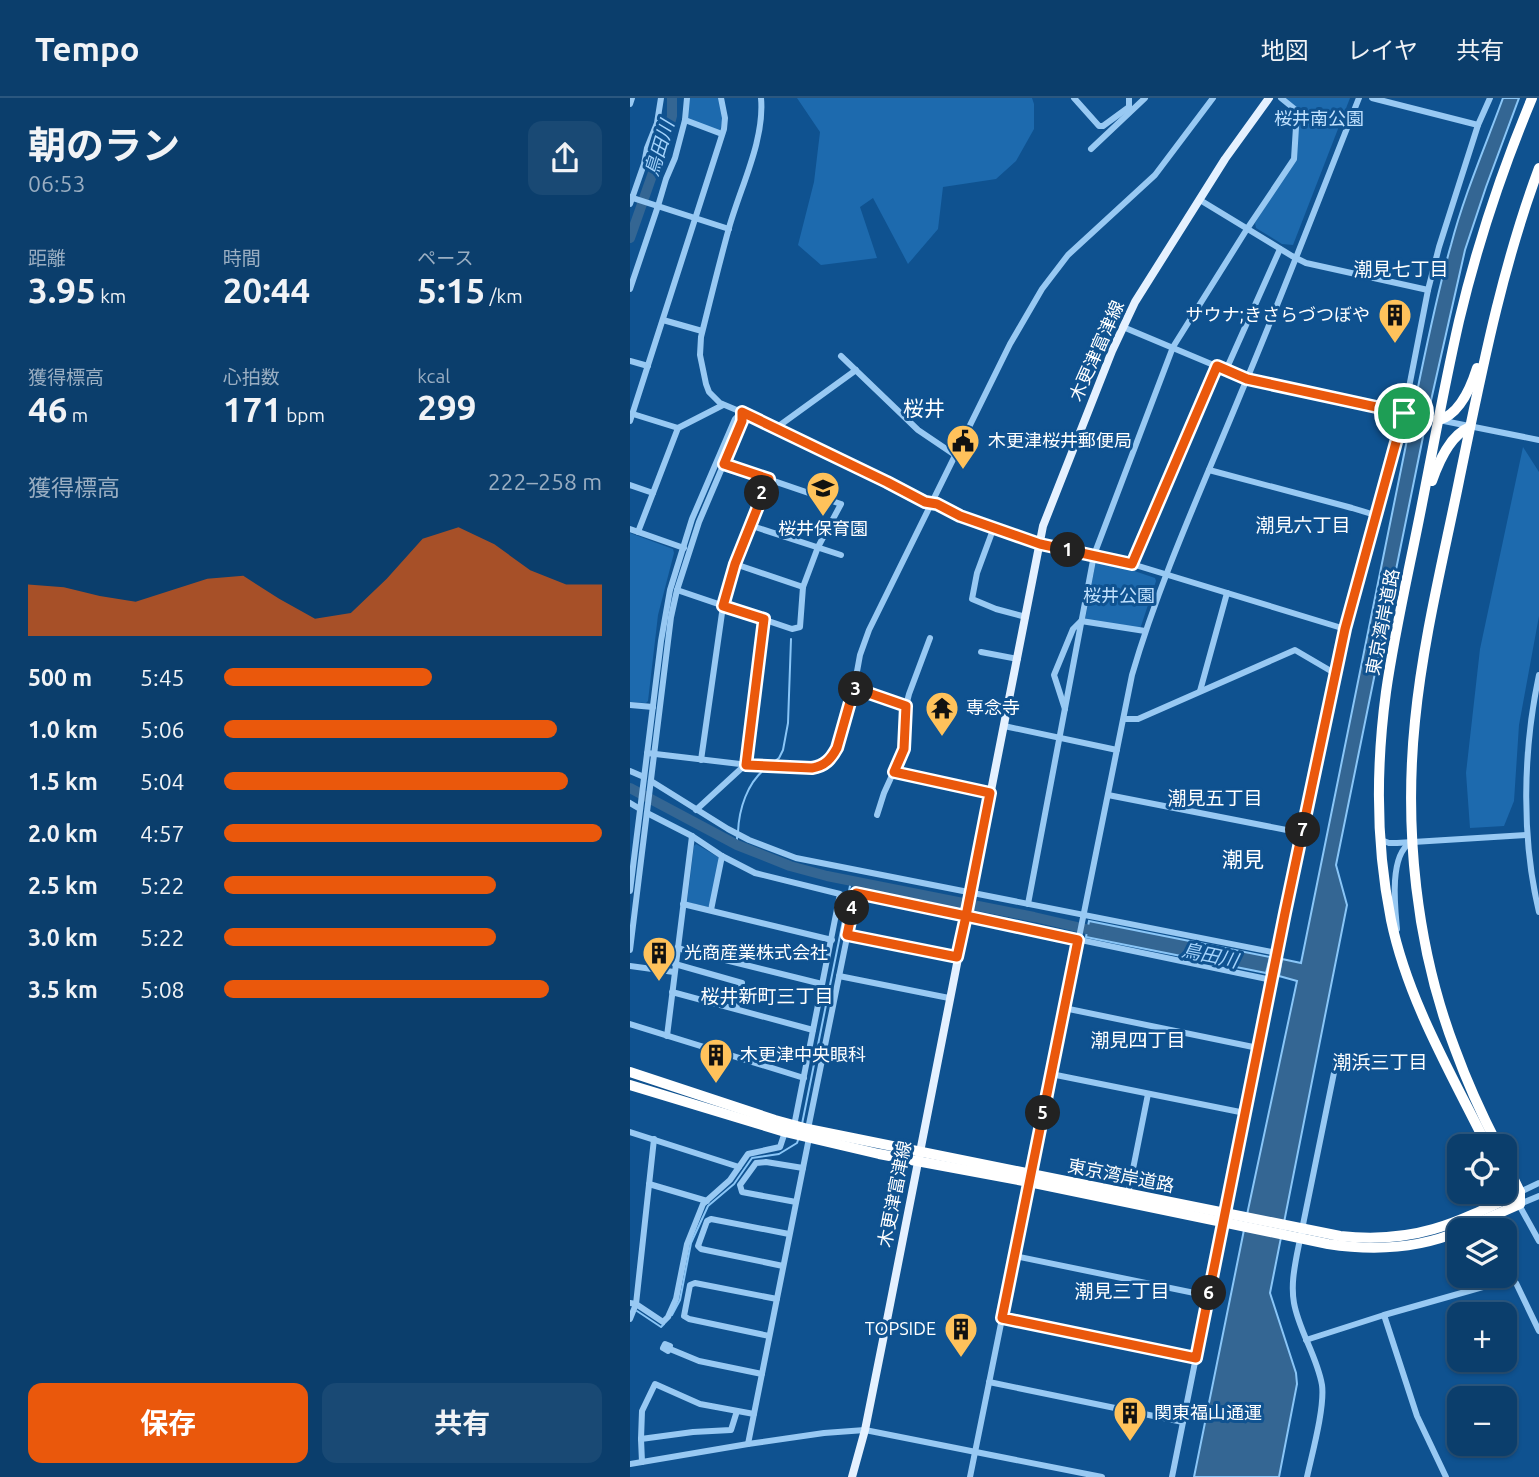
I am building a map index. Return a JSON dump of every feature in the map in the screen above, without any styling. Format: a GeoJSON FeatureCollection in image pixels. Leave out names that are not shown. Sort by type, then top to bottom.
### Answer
{"type":"FeatureCollection","features":[{"type":"Feature","properties":{"kind":"highway","name":"東京湾岸道路"},"geometry":{"type":"LineString","coordinates":[[1481,1134],[1423,1017],[1401,957],[1389,911],[1381,841],[1380,768],[1383,713],[1392,657],[1459,322],[1501,180],[1532,98]]}},
{"type":"Feature","properties":{"kind":"highway"},"geometry":{"type":"LineString","coordinates":[[1439,420],[1453,411],[1471,386],[1514,241],[1539,168]]}},
{"type":"Feature","properties":{"kind":"highway"},"geometry":{"type":"LineString","coordinates":[[1493,1134],[1455,1051],[1431,970],[1421,920],[1412,842],[1412,771],[1417,703],[1426,647],[1494,314]]}},
{"type":"Feature","properties":{"kind":"highway"},"geometry":{"type":"LineString","coordinates":[[1416,536],[1441,458],[1457,435],[1471,427]]}},
{"type":"Feature","properties":{"kind":"highway","name":"東京湾岸道路"},"geometry":{"type":"LineString","coordinates":[[630,1072],[790,1129]]}},
{"type":"Feature","properties":{"kind":"highway","name":"東京湾岸道路"},"geometry":{"type":"LineString","coordinates":[[630,1085],[790,1129],[1301,1234],[1345,1247],[1381,1248],[1409,1245],[1447,1235]]}},
{"type":"Feature","properties":{"kind":"highway","name":"東京湾岸道路"},"geometry":{"type":"LineString","coordinates":[[1030,1178],[1128,1194],[1224,1218]]}},
{"type":"Feature","properties":{"kind":"highway"},"geometry":{"type":"LineString","coordinates":[[1517,1198],[1520,1205]]}},
{"type":"Feature","properties":{"kind":"highway","name":"東京湾岸道路"},"geometry":{"type":"LineString","coordinates":[[1301,1234],[1360,1238],[1406,1236],[1443,1227],[1493,1204]]}},
{"type":"Feature","properties":{"kind":"highway","name":"東京湾岸道路"},"geometry":{"type":"LineString","coordinates":[[1490,1218],[1520,1205]]}},
{"type":"Feature","properties":{"kind":"main road","name":"木更津富津線"},"geometry":{"type":"LineString","coordinates":[[852,1477],[865,1430],[957,957],[1049,509],[1135,302],[1226,159],[1269,98]]}},
{"type":"Feature","properties":{"kind":"street"},"geometry":{"type":"LineString","coordinates":[[630,104],[632,98]]}},
{"type":"Feature","properties":{"kind":"street"},"geometry":{"type":"LineString","coordinates":[[661,98],[657,123],[632,199],[729,229]]}},
{"type":"Feature","properties":{"kind":"street"},"geometry":{"type":"LineString","coordinates":[[630,289],[675,158],[685,120],[687,98]]}},
{"type":"Feature","properties":{"kind":"street"},"geometry":{"type":"LineString","coordinates":[[630,421],[722,134],[724,118],[721,98]]}},
{"type":"Feature","properties":{"kind":"street"},"geometry":{"type":"LineString","coordinates":[[761,98],[759,131],[702,331],[700,355],[706,384],[709,392],[723,405],[776,428],[925,502],[937,504],[960,516],[1040,544],[1132,564],[1345,629]]}},
{"type":"Feature","properties":{"kind":"street"},"geometry":{"type":"LineString","coordinates":[[1074,98],[1103,126],[1129,107],[1129,98]]}},
{"type":"Feature","properties":{"kind":"street"},"geometry":{"type":"LineString","coordinates":[[1091,149],[1145,98]]}},
{"type":"Feature","properties":{"kind":"street"},"geometry":{"type":"LineString","coordinates":[[651,753],[746,765],[812,768],[826,763],[832,757],[837,748],[860,655],[869,630],[1010,344],[1042,289],[1068,255],[1155,175],[1213,98]]}},
{"type":"Feature","properties":{"kind":"street"},"geometry":{"type":"LineString","coordinates":[[1028,904],[1094,555],[1174,347],[1294,159],[1297,111],[1281,98]]}},
{"type":"Feature","properties":{"kind":"street"},"geometry":{"type":"LineString","coordinates":[[970,1477],[1132,675],[1145,631],[1167,575],[1359,98]]}},
{"type":"Feature","properties":{"kind":"street"},"geometry":{"type":"LineString","coordinates":[[1372,98],[1478,125]]}},
{"type":"Feature","properties":{"kind":"street"},"geometry":{"type":"LineString","coordinates":[[1172,1477],[1345,629],[1404,413],[1439,247],[1478,125],[1490,98]]}},
{"type":"Feature","properties":{"kind":"street"},"geometry":{"type":"LineString","coordinates":[[685,120],[722,134]]}},
{"type":"Feature","properties":{"kind":"street"},"geometry":{"type":"LineString","coordinates":[[1200,200],[1306,263],[1428,290]]}},
{"type":"Feature","properties":{"kind":"street"},"geometry":{"type":"LineString","coordinates":[[1226,370],[1280,249]]}},
{"type":"Feature","properties":{"kind":"street"},"geometry":{"type":"LineString","coordinates":[[663,320],[702,331]]}},
{"type":"Feature","properties":{"kind":"street"},"geometry":{"type":"LineString","coordinates":[[1123,327],[1247,379],[1539,440]]}},
{"type":"Feature","properties":{"kind":"street"},"geometry":{"type":"LineString","coordinates":[[841,355],[918,430],[956,455]]}},
{"type":"Feature","properties":{"kind":"street"},"geometry":{"type":"LineString","coordinates":[[630,361],[648,366]]}},
{"type":"Feature","properties":{"kind":"street"},"geometry":{"type":"LineString","coordinates":[[1132,564],[1217,366]]}},
{"type":"Feature","properties":{"kind":"street"},"geometry":{"type":"LineString","coordinates":[[776,428],[856,370]]}},
{"type":"Feature","properties":{"kind":"street"},"geometry":{"type":"LineString","coordinates":[[686,549],[634,531],[653,493],[678,428],[723,405]]}},
{"type":"Feature","properties":{"kind":"street"},"geometry":{"type":"LineString","coordinates":[[651,753],[653,707],[670,590],[742,421],[742,412]]}},
{"type":"Feature","properties":{"kind":"street"},"geometry":{"type":"LineString","coordinates":[[630,891],[670,629],[692,519],[735,419],[742,412]]}},
{"type":"Feature","properties":{"kind":"street"},"geometry":{"type":"LineString","coordinates":[[632,414],[678,428]]}},
{"type":"Feature","properties":{"kind":"street"},"geometry":{"type":"LineString","coordinates":[[677,590],[792,628],[800,626],[803,587],[818,547],[841,504],[724,464]]}},
{"type":"Feature","properties":{"kind":"street"},"geometry":{"type":"LineString","coordinates":[[1209,470],[1375,515]]}},
{"type":"Feature","properties":{"kind":"street"},"geometry":{"type":"LineString","coordinates":[[701,760],[723,606],[749,525],[769,479]]}},
{"type":"Feature","properties":{"kind":"street"},"geometry":{"type":"LineString","coordinates":[[630,485],[653,493]]}},
{"type":"Feature","properties":{"kind":"street"},"geometry":{"type":"LineString","coordinates":[[749,525],[841,555]]}},
{"type":"Feature","properties":{"kind":"street"},"geometry":{"type":"LineString","coordinates":[[994,527],[977,573],[972,598],[996,610],[1026,617]]}},
{"type":"Feature","properties":{"kind":"street"},"geometry":{"type":"LineString","coordinates":[[735,564],[803,587]]}},
{"type":"Feature","properties":{"kind":"street"},"geometry":{"type":"LineString","coordinates":[[1200,691],[1227,593]]}},
{"type":"Feature","properties":{"kind":"street"},"geometry":{"type":"LineString","coordinates":[[696,810],[746,765],[764,619]]}},
{"type":"Feature","properties":{"kind":"street"},"geometry":{"type":"LineString","coordinates":[[1081,621],[1145,631]]}},
{"type":"Feature","properties":{"kind":"street"},"geometry":{"type":"LineString","coordinates":[[1066,709],[1054,675],[1073,629],[1081,621]]}},
{"type":"Feature","properties":{"kind":"street"},"geometry":{"type":"LineString","coordinates":[[877,815],[904,749],[906,706],[930,638]]}},
{"type":"Feature","properties":{"kind":"street"},"geometry":{"type":"LineString","coordinates":[[1124,719],[1138,719],[1295,650],[1336,674]]}},
{"type":"Feature","properties":{"kind":"street"},"geometry":{"type":"LineString","coordinates":[[981,652],[1018,659]]}},
{"type":"Feature","properties":{"kind":"street"},"geometry":{"type":"LineString","coordinates":[[1539,675],[1530,736],[1527,792],[1527,835],[1539,912]]}},
{"type":"Feature","properties":{"kind":"street"},"geometry":{"type":"LineString","coordinates":[[854,688],[906,706]]}},
{"type":"Feature","properties":{"kind":"street"},"geometry":{"type":"LineString","coordinates":[[630,705],[653,707]]}},
{"type":"Feature","properties":{"kind":"street"},"geometry":{"type":"LineString","coordinates":[[1004,726],[1117,750]]}},
{"type":"Feature","properties":{"kind":"street"},"geometry":{"type":"LineString","coordinates":[[630,771],[648,779],[749,840],[796,858],[1277,955]]}},
{"type":"Feature","properties":{"kind":"street"},"geometry":{"type":"LineString","coordinates":[[894,772],[990,793]]}},
{"type":"Feature","properties":{"kind":"street"},"geometry":{"type":"LineString","coordinates":[[1108,795],[1302,833]]}},
{"type":"Feature","properties":{"kind":"street"},"geometry":{"type":"LineString","coordinates":[[630,803],[755,873],[840,894],[855,896],[856,893],[1272,978]]}},
{"type":"Feature","properties":{"kind":"street"},"geometry":{"type":"LineString","coordinates":[[1381,841],[1389,843],[1527,835]]}},
{"type":"Feature","properties":{"kind":"street"},"geometry":{"type":"LineString","coordinates":[[667,1036],[692,836]]}},
{"type":"Feature","properties":{"kind":"street"},"geometry":{"type":"LineString","coordinates":[[1401,957],[1394,886],[1402,852],[1405,846],[1412,842]]}},
{"type":"Feature","properties":{"kind":"street"},"geometry":{"type":"LineString","coordinates":[[711,911],[722,856]]}},
{"type":"Feature","properties":{"kind":"street"},"geometry":{"type":"LineString","coordinates":[[630,950],[635,865]]}},
{"type":"Feature","properties":{"kind":"street"},"geometry":{"type":"LineString","coordinates":[[633,1303],[663,1322],[668,1317],[676,1299],[687,1244],[703,1204],[730,1181],[748,1153],[780,1147],[790,1129],[804,1079],[840,894]]}},
{"type":"Feature","properties":{"kind":"street"},"geometry":{"type":"LineString","coordinates":[[748,1444],[855,896]]}},
{"type":"Feature","properties":{"kind":"street"},"geometry":{"type":"LineString","coordinates":[[683,904],[832,940]]}},
{"type":"Feature","properties":{"kind":"street"},"geometry":{"type":"LineString","coordinates":[[847,935],[957,957]]}},
{"type":"Feature","properties":{"kind":"street"},"geometry":{"type":"LineString","coordinates":[[677,947],[822,984]]}},
{"type":"Feature","properties":{"kind":"street"},"geometry":{"type":"LineString","coordinates":[[630,966],[675,968],[742,983],[736,1009]]}},
{"type":"Feature","properties":{"kind":"street"},"geometry":{"type":"LineString","coordinates":[[839,976],[949,998]]}},
{"type":"Feature","properties":{"kind":"street"},"geometry":{"type":"LineString","coordinates":[[672,992],[813,1030]]}},
{"type":"Feature","properties":{"kind":"street"},"geometry":{"type":"LineString","coordinates":[[1064,1008],[1258,1048]]}},
{"type":"Feature","properties":{"kind":"street"},"geometry":{"type":"LineString","coordinates":[[630,1024],[804,1079]]}},
{"type":"Feature","properties":{"kind":"street"},"geometry":{"type":"LineString","coordinates":[[1307,1477],[1321,1408],[1322,1388],[1292,1291],[1336,1058]]}},
{"type":"Feature","properties":{"kind":"street"},"geometry":{"type":"LineString","coordinates":[[1051,1074],[1245,1113]]}},
{"type":"Feature","properties":{"kind":"street"},"geometry":{"type":"LineString","coordinates":[[1128,1194],[1149,1094]]}},
{"type":"Feature","properties":{"kind":"street"},"geometry":{"type":"LineString","coordinates":[[630,1132],[740,1167]]}},
{"type":"Feature","properties":{"kind":"street"},"geometry":{"type":"LineString","coordinates":[[630,1319],[654,1139]]}},
{"type":"Feature","properties":{"kind":"street"},"geometry":{"type":"LineString","coordinates":[[796,1202],[742,1192],[740,1185],[756,1163],[803,1168]]}},
{"type":"Feature","properties":{"kind":"street"},"geometry":{"type":"LineString","coordinates":[[1517,1193],[1539,1183]]}},
{"type":"Feature","properties":{"kind":"street"},"geometry":{"type":"LineString","coordinates":[[649,1184],[707,1201]]}},
{"type":"Feature","properties":{"kind":"street"},"geometry":{"type":"LineString","coordinates":[[1539,1196],[1520,1205],[1539,1241]]}},
{"type":"Feature","properties":{"kind":"street"},"geometry":{"type":"LineString","coordinates":[[783,1266],[698,1246],[707,1221],[711,1219],[789,1234]]}},
{"type":"Feature","properties":{"kind":"street"},"geometry":{"type":"LineString","coordinates":[[1015,1256],[1209,1296]]}},
{"type":"Feature","properties":{"kind":"street"},"geometry":{"type":"LineString","coordinates":[[1307,1340],[1511,1279],[1516,1283],[1539,1331]]}},
{"type":"Feature","properties":{"kind":"street"},"geometry":{"type":"LineString","coordinates":[[769,1336],[689,1320],[684,1316],[690,1285],[695,1283],[777,1299]]}},
{"type":"Feature","properties":{"kind":"street"},"geometry":{"type":"LineString","coordinates":[[1384,1315],[1417,1416],[1446,1477]]}},
{"type":"Feature","properties":{"kind":"street"},"geometry":{"type":"LineString","coordinates":[[1002,1318],[1196,1358]]}},
{"type":"Feature","properties":{"kind":"street"},"geometry":{"type":"LineString","coordinates":[[670,1349],[699,1361],[762,1374]]}},
{"type":"Feature","properties":{"kind":"street"},"geometry":{"type":"LineString","coordinates":[[989,1382],[1183,1422]]}},
{"type":"Feature","properties":{"kind":"street"},"geometry":{"type":"LineString","coordinates":[[642,1462],[642,1411],[654,1384],[700,1405],[754,1413]]}},
{"type":"Feature","properties":{"kind":"street"},"geometry":{"type":"LineString","coordinates":[[641,1439],[731,1430],[737,1411]]}},
{"type":"Feature","properties":{"kind":"street"},"geometry":{"type":"LineString","coordinates":[[630,1464],[824,1433],[865,1430],[1102,1477]]}},
{"type":"Feature","properties":{"kind":"green space"},"geometry":{"type":"Polygon","coordinates":[[[689,98],[719,98],[723,118],[720,131],[688,121],[689,98]]]}},
{"type":"Feature","properties":{"kind":"green space"},"geometry":{"type":"Polygon","coordinates":[[[797,98],[1032,98],[1034,129],[1016,161],[996,179],[943,187],[938,229],[908,264],[873,198],[860,207],[877,258],[821,265],[798,245],[814,182],[820,132],[797,98]]]}},
{"type":"Feature","properties":{"kind":"green space","name":"桜井南公園"},"geometry":{"type":"Polygon","coordinates":[[[1284,98],[1350,98],[1293,245],[1282,244],[1256,228],[1255,223],[1295,159],[1298,110],[1284,98]]]}},
{"type":"Feature","properties":{"kind":"green space"},"geometry":{"type":"Polygon","coordinates":[[[1523,447],[1539,472],[1539,616],[1519,725],[1514,801],[1504,826],[1470,828],[1466,773],[1480,649],[1523,447]]]}},
{"type":"Feature","properties":{"kind":"green space"},"geometry":{"type":"Polygon","coordinates":[[[630,533],[673,549],[674,553],[658,615],[646,703],[630,702],[630,533]]]}},
{"type":"Feature","properties":{"kind":"green space","name":"桜井公園"},"geometry":{"type":"Polygon","coordinates":[[[1096,560],[1155,578],[1140,629],[1085,620],[1096,560]]]}},
{"type":"Feature","properties":{"kind":"green space"},"geometry":{"type":"Polygon","coordinates":[[[696,844],[719,860],[708,907],[687,902],[696,844]]]}},
{"type":"Feature","properties":{"kind":"water"},"geometry":{"type":"Polygon","coordinates":[[[1503,98],[1519,98],[1465,250],[1425,427],[1336,865],[1347,905],[1270,1293],[1296,1373],[1297,1384],[1279,1477],[1194,1477],[1297,981],[1279,976],[1282,959],[1301,963],[1434,312],[1462,208],[1503,98]]]}},
{"type":"Feature","properties":{"kind":"water"},"geometry":{"type":"Polygon","coordinates":[[[1089,921],[1270,957],[1266,973],[1086,937],[1089,921]]]}},
{"type":"Feature","properties":{"kind":"waterway","name":"鳥田川"},"geometry":{"type":"LineString","coordinates":[[630,238],[669,127],[672,98]]}},
{"type":"Feature","properties":{"kind":"waterway"},"geometry":{"type":"LineString","coordinates":[[770,765],[779,758],[783,750],[788,723],[791,639]]}},
{"type":"Feature","properties":{"kind":"waterway"},"geometry":{"type":"LineString","coordinates":[[738,832],[745,797],[759,774],[766,768]]}},
{"type":"Feature","properties":{"kind":"waterway","name":"鳥田川"},"geometry":{"type":"LineString","coordinates":[[630,788],[737,845],[790,866],[1099,932]]}},
{"type":"Feature","properties":{"kind":"waterway","name":"鳥田川"},"geometry":{"type":"LineString","coordinates":[[737,837],[737,845]]}},
{"type":"Feature","properties":{"kind":"waterway"},"geometry":{"type":"LineString","coordinates":[[802,1124],[851,881]]}},
{"type":"Feature","properties":{"kind":"waterway"},"geometry":{"type":"LineString","coordinates":[[672,1315],[680,1300],[691,1243],[708,1206],[734,1184],[752,1158],[779,1154],[798,1140]]}},
{"type":"Feature","properties":{"kind":"waterway"},"geometry":{"type":"LineString","coordinates":[[637,1311],[661,1327],[664,1324]]}},
{"type":"Feature","properties":{"kind":"place","name":"サウナ;きさらづつぼや"},"geometry":{"type":"Point","coordinates":[1395,345]}},
{"type":"Feature","properties":{"kind":"place","name":"木更津桜井郵便局"},"geometry":{"type":"Point","coordinates":[963,471]}},
{"type":"Feature","properties":{"kind":"place","name":"桜井保育園"},"geometry":{"type":"Point","coordinates":[823,518]}},
{"type":"Feature","properties":{"kind":"place","name":"専念寺"},"geometry":{"type":"Point","coordinates":[942,738]}},
{"type":"Feature","properties":{"kind":"place","name":"光商産業株式会社"},"geometry":{"type":"Point","coordinates":[659,983]}},
{"type":"Feature","properties":{"kind":"place","name":"木更津中央眼科"},"geometry":{"type":"Point","coordinates":[716,1085]}},
{"type":"Feature","properties":{"kind":"place","name":"TOPSIDE"},"geometry":{"type":"Point","coordinates":[961,1359]}},
{"type":"Feature","properties":{"kind":"place","name":"関東福山通運"},"geometry":{"type":"Point","coordinates":[1130,1443]}},
{"type":"Feature","properties":{"kind":"district","name":"潮見七丁目"},"geometry":{"type":"Point","coordinates":[1401,269]}},
{"type":"Feature","properties":{"kind":"district","name":"桜井"},"geometry":{"type":"Point","coordinates":[924,409]}},
{"type":"Feature","properties":{"kind":"district","name":"潮見六丁目"},"geometry":{"type":"Point","coordinates":[1303,525]}},
{"type":"Feature","properties":{"kind":"district","name":"潮見五丁目"},"geometry":{"type":"Point","coordinates":[1215,798]}},
{"type":"Feature","properties":{"kind":"district","name":"潮見"},"geometry":{"type":"Point","coordinates":[1243,860]}},
{"type":"Feature","properties":{"kind":"district","name":"桜井新町三丁目"},"geometry":{"type":"Point","coordinates":[767,996]}},
{"type":"Feature","properties":{"kind":"district","name":"潮見四丁目"},"geometry":{"type":"Point","coordinates":[1138,1040]}},
{"type":"Feature","properties":{"kind":"district","name":"潮浜三丁目"},"geometry":{"type":"Point","coordinates":[1380,1062]}},
{"type":"Feature","properties":{"kind":"district","name":"潮見三丁目"},"geometry":{"type":"Point","coordinates":[1122,1291]}},
{"type":"Feature","properties":{"kind":"route"},"geometry":{"type":"LineString","coordinates":[[1404,413],[1247,379],[1217,366],[1132,564],[1040,544],[960,516],[937,504],[925,502],[742,412],[742,421],[724,464],[769,479],[749,525],[723,606],[764,619],[746,765],[812,768],[826,763],[837,748],[854,688],[906,706],[904,749],[894,772],[990,793],[966,916],[856,893],[847,935],[957,957],[966,916],[1078,940],[1002,1318],[1196,1358],[1345,629],[1404,413]]}}]}
